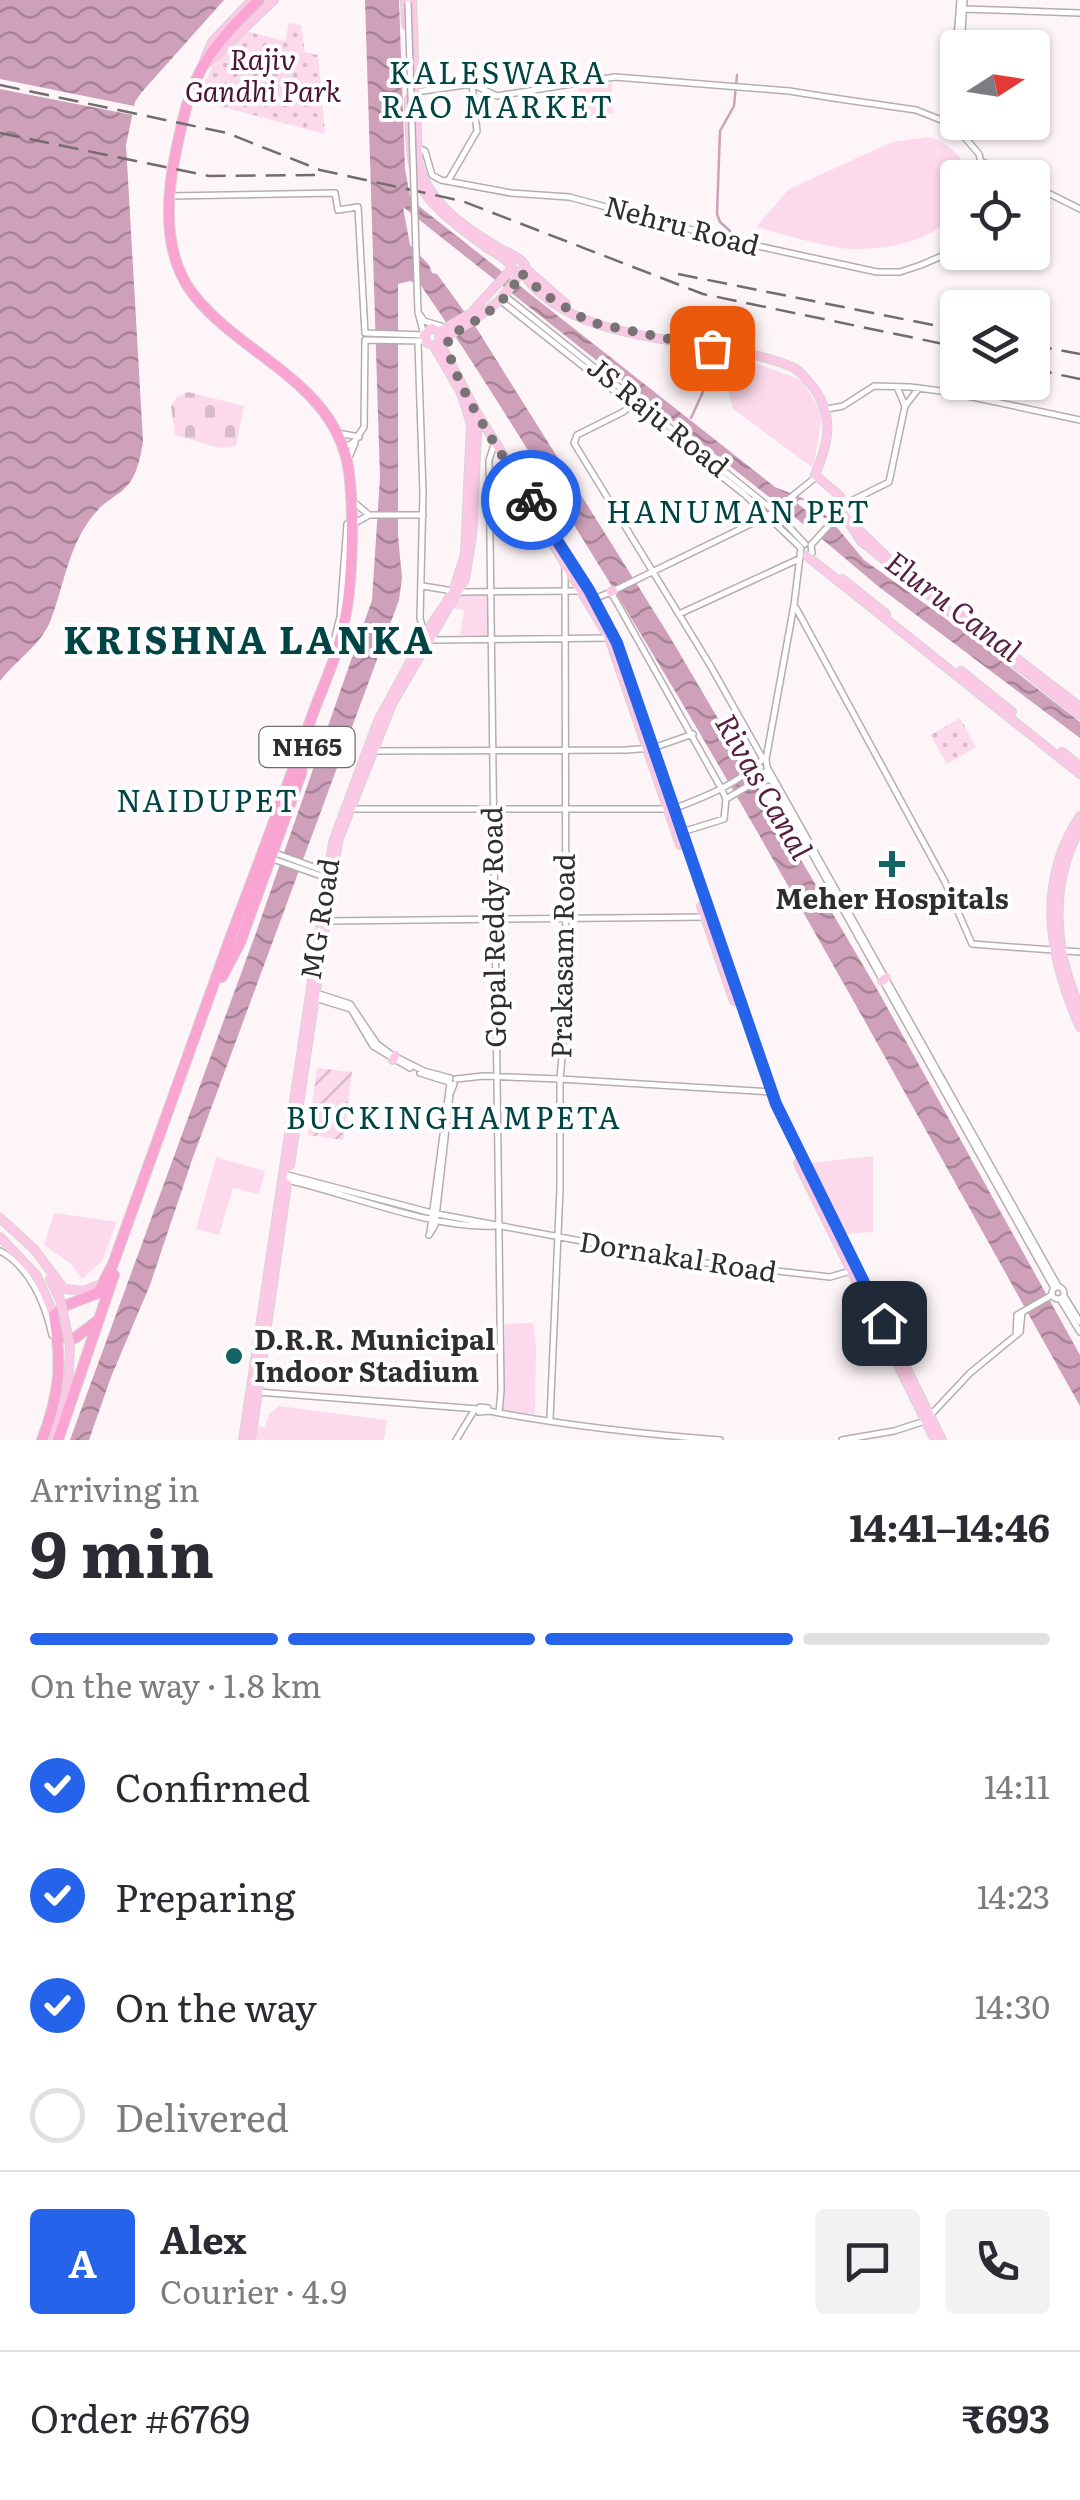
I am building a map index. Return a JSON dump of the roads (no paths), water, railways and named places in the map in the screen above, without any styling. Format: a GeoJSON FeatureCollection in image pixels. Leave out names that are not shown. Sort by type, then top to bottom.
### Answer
{"type":"FeatureCollection","features":[{"type":"Feature","properties":{"kind":"highway","name":"NH65"},"geometry":{"type":"LineString","coordinates":[[104,1289],[347,634],[356,504],[352,445],[316,394],[193,289],[180,252],[172,210],[191,88],[209,57],[255,0]]}},
{"type":"Feature","properties":{"kind":"highway","name":"NH65"},"geometry":{"type":"LineString","coordinates":[[48,1440],[82,1362],[132,1201],[170,1113],[342,632],[347,604],[352,445],[318,404],[193,289],[172,241],[172,195],[192,102],[209,57],[271,0]]}},
{"type":"Feature","properties":{"kind":"highway"},"geometry":{"type":"LineString","coordinates":[[222,977],[240,943],[266,853],[300,774],[304,754]]}},
{"type":"Feature","properties":{"kind":"highway"},"geometry":{"type":"LineString","coordinates":[[48,1440],[65,1347],[58,1334],[57,1307],[89,1298],[104,1289]]}},
{"type":"Feature","properties":{"kind":"highway"},"geometry":{"type":"LineString","coordinates":[[58,1334],[66,1339],[75,1338],[97,1320]]}},
{"type":"Feature","properties":{"kind":"highway"},"geometry":{"type":"LineString","coordinates":[[65,1347],[78,1347],[82,1362]]}},
{"type":"Feature","properties":{"kind":"main road"},"geometry":{"type":"LineString","coordinates":[[408,1],[412,148],[440,206],[516,268],[588,317],[796,364],[827,410],[828,422],[816,474],[838,494],[850,522],[874,554],[1080,715]]}},
{"type":"Feature","properties":{"kind":"main road"},"geometry":{"type":"LineString","coordinates":[[473,317],[516,268]]}},
{"type":"Feature","properties":{"kind":"main road"},"geometry":{"type":"LineString","coordinates":[[516,268],[505,297],[430,338],[476,421],[566,553],[612,638],[769,1092],[939,1440]]}},
{"type":"Feature","properties":{"kind":"main road","name":"MG Road"},"geometry":{"type":"LineString","coordinates":[[251,1440],[254,1391],[336,829],[392,704],[465,579],[472,541],[476,421]]}},
{"type":"Feature","properties":{"kind":"main road"},"geometry":{"type":"LineString","coordinates":[[494,445],[591,600]]}},
{"type":"Feature","properties":{"kind":"main road"},"geometry":{"type":"LineString","coordinates":[[850,522],[908,575],[1080,707]]}},
{"type":"Feature","properties":{"kind":"main road","name":"JS Raju Road"},"geometry":{"type":"LineString","coordinates":[[806,551],[1080,766]]}},
{"type":"Feature","properties":{"kind":"main road","name":"JS Raju Road"},"geometry":{"type":"LineString","coordinates":[[806,551],[1080,774]]}},
{"type":"Feature","properties":{"kind":"main road","name":"MG Road"},"geometry":{"type":"LineString","coordinates":[[243,1440],[286,1195],[312,995],[327,920],[330,876],[338,841],[370,751]]}},
{"type":"Feature","properties":{"kind":"main road"},"geometry":{"type":"LineString","coordinates":[[670,809],[682,832],[708,917]]}},
{"type":"Feature","properties":{"kind":"main road"},"geometry":{"type":"LineString","coordinates":[[1080,816],[1066,840],[1053,879],[1051,911],[1059,951],[1080,1008]]}},
{"type":"Feature","properties":{"kind":"main road"},"geometry":{"type":"LineString","coordinates":[[1080,830],[1061,881],[1058,910],[1059,977],[1080,1027]]}},
{"type":"Feature","properties":{"kind":"main road"},"geometry":{"type":"LineString","coordinates":[[0,1227],[34,1249],[64,1289],[104,1289]]}},
{"type":"Feature","properties":{"kind":"main road"},"geometry":{"type":"LineString","coordinates":[[0,1227],[38,1261],[57,1307],[65,1347]]}},
{"type":"Feature","properties":{"kind":"main road"},"geometry":{"type":"LineString","coordinates":[[0,1227],[57,1307]]}},
{"type":"Feature","properties":{"kind":"street"},"geometry":{"type":"LineString","coordinates":[[962,0],[962,30]]}},
{"type":"Feature","properties":{"kind":"street"},"geometry":{"type":"LineString","coordinates":[[959,30],[962,0]]}},
{"type":"Feature","properties":{"kind":"street"},"geometry":{"type":"LineString","coordinates":[[408,1],[418,312],[430,338]]}},
{"type":"Feature","properties":{"kind":"street"},"geometry":{"type":"LineString","coordinates":[[964,9],[1080,12]]}},
{"type":"Feature","properties":{"kind":"street"},"geometry":{"type":"LineString","coordinates":[[412,93],[472,84],[496,96],[615,76],[789,91],[916,110],[940,119]]}},
{"type":"Feature","properties":{"kind":"street"},"geometry":{"type":"LineString","coordinates":[[412,148],[426,152],[432,175],[448,181],[477,130],[472,84]]}},
{"type":"Feature","properties":{"kind":"street","name":"Nehru Road"},"geometry":{"type":"LineString","coordinates":[[448,181],[534,196],[569,197],[870,271],[911,269],[940,257]]}},
{"type":"Feature","properties":{"kind":"street"},"geometry":{"type":"LineString","coordinates":[[172,195],[332,192],[338,210],[358,207],[365,336],[364,427],[352,445]]}},
{"type":"Feature","properties":{"kind":"street"},"geometry":{"type":"LineString","coordinates":[[1050,194],[1080,209]]}},
{"type":"Feature","properties":{"kind":"street"},"geometry":{"type":"LineString","coordinates":[[193,289],[190,295],[211,315],[305,394],[338,437],[344,455],[348,511],[340,617],[333,644]]}},
{"type":"Feature","properties":{"kind":"street","name":"JS Raju Road"},"geometry":{"type":"LineString","coordinates":[[505,297],[774,511],[806,551]]}},
{"type":"Feature","properties":{"kind":"street"},"geometry":{"type":"LineString","coordinates":[[418,312],[430,338],[420,618],[430,637],[612,638]]}},
{"type":"Feature","properties":{"kind":"street"},"geometry":{"type":"LineString","coordinates":[[365,336],[430,338]]}},
{"type":"Feature","properties":{"kind":"street"},"geometry":{"type":"LineString","coordinates":[[827,410],[843,406],[874,386],[919,388],[1080,420]]}},
{"type":"Feature","properties":{"kind":"street"},"geometry":{"type":"LineString","coordinates":[[897,387],[905,406]]}},
{"type":"Feature","properties":{"kind":"street"},"geometry":{"type":"LineString","coordinates":[[679,614],[806,551],[842,508],[888,482],[905,406],[919,388]]}},
{"type":"Feature","properties":{"kind":"street"},"geometry":{"type":"LineString","coordinates":[[635,403],[574,438],[578,449],[679,614],[1053,1292],[1062,1297],[1078,1319],[1080,1332]]}},
{"type":"Feature","properties":{"kind":"street","name":"Gopal Reddy Road"},"geometry":{"type":"LineString","coordinates":[[494,445],[489,460],[499,1413]]}},
{"type":"Feature","properties":{"kind":"street"},"geometry":{"type":"LineString","coordinates":[[591,600],[774,511],[816,474]]}},
{"type":"Feature","properties":{"kind":"street"},"geometry":{"type":"LineString","coordinates":[[356,504],[368,515]]}},
{"type":"Feature","properties":{"kind":"street"},"geometry":{"type":"LineString","coordinates":[[355,523],[368,515],[422,514]]}},
{"type":"Feature","properties":{"kind":"street"},"geometry":{"type":"LineString","coordinates":[[754,782],[764,765],[806,551]]}},
{"type":"Feature","properties":{"kind":"street","name":"Prakasam Road"},"geometry":{"type":"LineString","coordinates":[[550,1419],[560,1079],[566,1014],[566,553]]}},
{"type":"Feature","properties":{"kind":"street"},"geometry":{"type":"LineString","coordinates":[[422,586],[456,592],[583,590]]}},
{"type":"Feature","properties":{"kind":"street"},"geometry":{"type":"LineString","coordinates":[[612,591],[729,796],[724,819],[682,832]]}},
{"type":"Feature","properties":{"kind":"street"},"geometry":{"type":"LineString","coordinates":[[794,605],[945,882],[972,944],[1080,952]]}},
{"type":"Feature","properties":{"kind":"street"},"geometry":{"type":"LineString","coordinates":[[370,751],[650,748],[692,734]]}},
{"type":"Feature","properties":{"kind":"street"},"geometry":{"type":"LineString","coordinates":[[350,809],[670,809],[764,765]]}},
{"type":"Feature","properties":{"kind":"street"},"geometry":{"type":"LineString","coordinates":[[764,765],[884,980]]}},
{"type":"Feature","properties":{"kind":"street"},"geometry":{"type":"LineString","coordinates":[[729,796],[754,782],[770,780]]}},
{"type":"Feature","properties":{"kind":"street"},"geometry":{"type":"LineString","coordinates":[[266,853],[330,876]]}},
{"type":"Feature","properties":{"kind":"street"},"geometry":{"type":"LineString","coordinates":[[327,920],[708,917]]}},
{"type":"Feature","properties":{"kind":"street"},"geometry":{"type":"LineString","coordinates":[[312,995],[350,1004],[377,1044],[428,1077],[452,1081],[496,1076],[769,1092]]}},
{"type":"Feature","properties":{"kind":"street"},"geometry":{"type":"LineString","coordinates":[[434,1216],[452,1081]]}},
{"type":"Feature","properties":{"kind":"street"},"geometry":{"type":"LineString","coordinates":[[286,1195],[292,1185],[305,1181],[294,1168],[292,1150]]}},
{"type":"Feature","properties":{"kind":"street","name":"Dornakal Road"},"geometry":{"type":"LineString","coordinates":[[286,1177],[434,1216],[721,1267],[830,1277],[854,1270]]}},
{"type":"Feature","properties":{"kind":"street"},"geometry":{"type":"LineString","coordinates":[[0,1251],[12,1258],[30,1280],[51,1331],[54,1375],[48,1440]]}},
{"type":"Feature","properties":{"kind":"street"},"geometry":{"type":"LineString","coordinates":[[842,1440],[894,1431],[927,1418],[970,1373],[1016,1335],[1016,1320],[1023,1311],[1053,1292],[1064,1291],[1062,1297]]}},
{"type":"Feature","properties":{"kind":"street"},"geometry":{"type":"LineString","coordinates":[[254,1391],[388,1404],[488,1408],[595,1430],[720,1440]]}},
{"type":"Feature","properties":{"kind":"street"},"geometry":{"type":"LineString","coordinates":[[456,1440],[477,1409]]}},
{"type":"Feature","properties":{"kind":"street"},"geometry":{"type":"LineString","coordinates":[[594,1440],[595,1430]]}},
{"type":"Feature","properties":{"kind":"water"},"geometry":{"type":"Polygon","coordinates":[[[0,0],[224,0],[141,93],[135,102],[126,145],[143,441],[139,462],[128,485],[85,527],[45,631],[0,681],[0,0]]]}},
{"type":"Feature","properties":{"kind":"water"},"geometry":{"type":"Polygon","coordinates":[[[365,0],[399,0],[405,169],[410,196],[420,207],[775,487],[805,499],[830,519],[864,560],[1080,722],[1080,738],[879,587],[822,539],[833,525],[804,500],[797,503],[815,518],[807,527],[403,207],[410,245],[437,274],[477,329],[670,637],[877,989],[1080,1355],[1080,1406],[830,960],[638,629],[459,342],[420,284],[410,281],[398,284],[398,536],[402,578],[399,600],[192,1160],[150,1285],[89,1440],[70,1440],[257,930],[372,600],[380,478],[365,0]]]}},
{"type":"Feature","properties":{"kind":"waterway"},"geometry":{"type":"LineString","coordinates":[[730,236],[717,214],[720,131],[734,106],[737,75]]}},
{"type":"Feature","properties":{"kind":"waterway"},"geometry":{"type":"LineString","coordinates":[[691,418],[718,359]]}},
{"type":"Feature","properties":{"kind":"railway"},"geometry":{"type":"LineString","coordinates":[[0,85],[227,133],[320,170],[462,201],[703,294],[940,343]]}},
{"type":"Feature","properties":{"kind":"railway"},"geometry":{"type":"LineString","coordinates":[[0,133],[209,176],[315,175]]}},
{"type":"Feature","properties":{"kind":"railway"},"geometry":{"type":"LineString","coordinates":[[678,274],[940,326]]}},
{"type":"Feature","properties":{"kind":"railway"},"geometry":{"type":"LineString","coordinates":[[1050,348],[1080,354]]}},
{"type":"Feature","properties":{"kind":"railway"},"geometry":{"type":"LineString","coordinates":[[1050,373],[1080,379]]}},
{"type":"Feature","properties":{"kind":"place","name":"Meher Hospitals"},"geometry":{"type":"Point","coordinates":[892,864]}},
{"type":"Feature","properties":{"kind":"place","name":"D.R.R. Municipal Indoor Stadium"},"geometry":{"type":"Point","coordinates":[234,1356]}},
{"type":"Feature","properties":{"kind":"district","name":"KALESWARA RAO MARKET"},"geometry":{"type":"Point","coordinates":[498,91]}},
{"type":"Feature","properties":{"kind":"district","name":"HANUMAN PET"},"geometry":{"type":"Point","coordinates":[739,513]}},
{"type":"Feature","properties":{"kind":"district","name":"KRISHNA LANKA"},"geometry":{"type":"Point","coordinates":[249,641]}},
{"type":"Feature","properties":{"kind":"district","name":"NAIDUPET"},"geometry":{"type":"Point","coordinates":[208,802]}},
{"type":"Feature","properties":{"kind":"district","name":"BUCKINGHAMPETA"},"geometry":{"type":"Point","coordinates":[454,1119]}},
{"type":"Feature","properties":{"kind":"park label","name":"Rajiv Gandhi Park"},"geometry":{"type":"Point","coordinates":[263,76]}},
{"type":"Feature","properties":{"kind":"water label","name":"Eluru Canal"},"geometry":{"type":"Point","coordinates":[953,607]}},
{"type":"Feature","properties":{"kind":"water label","name":"Rivas Canal"},"geometry":{"type":"Point","coordinates":[763,787]}}]}
